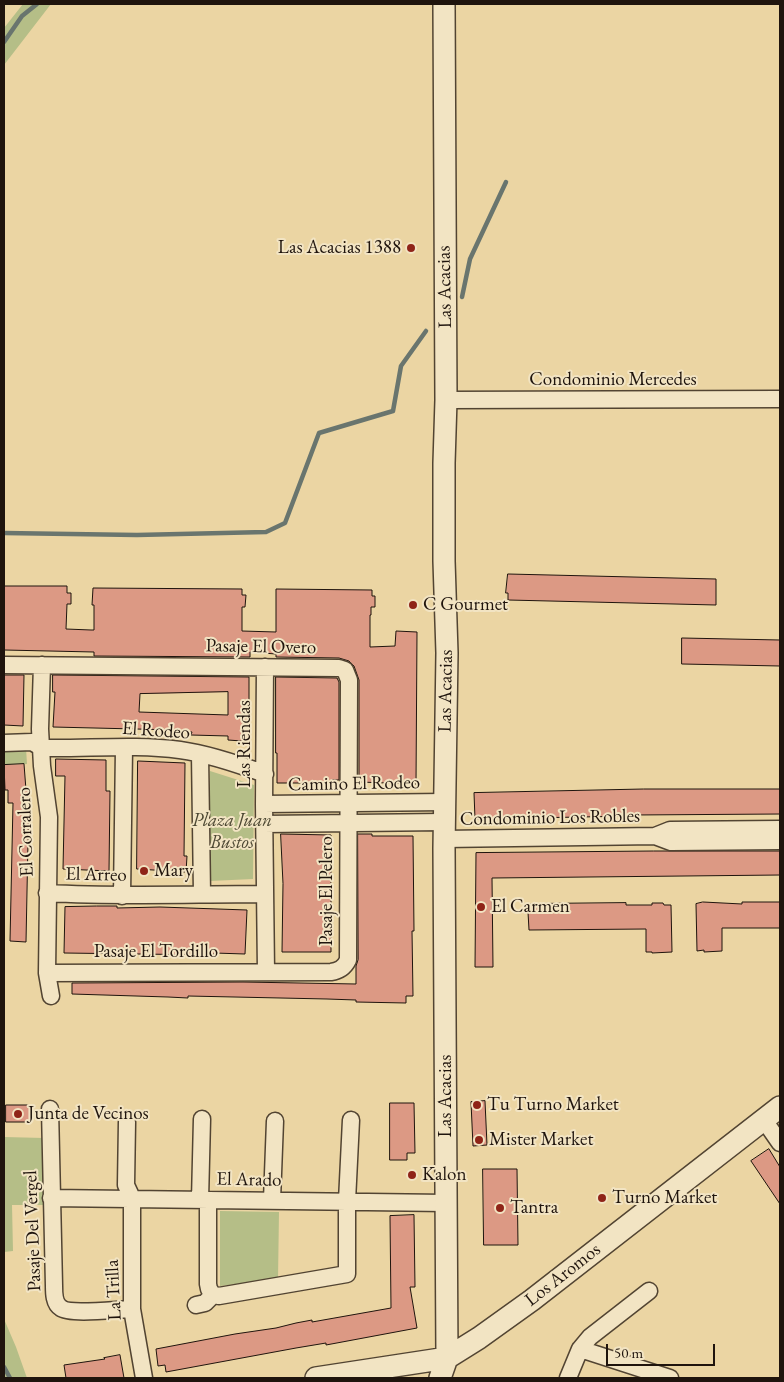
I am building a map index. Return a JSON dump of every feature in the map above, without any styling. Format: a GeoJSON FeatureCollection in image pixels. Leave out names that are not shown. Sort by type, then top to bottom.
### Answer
{"type":"FeatureCollection","features":[{"type":"Feature","properties":{"kind":"street","name":"Las Acacias"},"geometry":{"type":"LineString","coordinates":[[440,1378],[446,1358],[445,821],[447,653],[444,561],[446,400],[444,4]]}},
{"type":"Feature","properties":{"kind":"street","name":"Condominio Mercedes"},"geometry":{"type":"LineString","coordinates":[[446,400],[780,398]]}},
{"type":"Feature","properties":{"kind":"street","name":"Pasaje El Overo"},"geometry":{"type":"LineString","coordinates":[[4,665],[339,668],[345,670],[348,680],[347,804]]}},
{"type":"Feature","properties":{"kind":"street","name":"El Corralero"},"geometry":{"type":"LineString","coordinates":[[42,665],[40,729],[48,817],[47,972],[51,996]]}},
{"type":"Feature","properties":{"kind":"street","name":"Las Riendas"},"geometry":{"type":"LineString","coordinates":[[265,667],[264,894],[266,972]]}},
{"type":"Feature","properties":{"kind":"street","name":"El Rodeo"},"geometry":{"type":"LineString","coordinates":[[4,743],[32,742],[42,748],[145,747],[181,750],[265,774]]}},
{"type":"Feature","properties":{"kind":"street"},"geometry":{"type":"LineString","coordinates":[[122,896],[124,748]]}},
{"type":"Feature","properties":{"kind":"street"},"geometry":{"type":"LineString","coordinates":[[200,754],[202,894]]}},
{"type":"Feature","properties":{"kind":"street","name":"Camino El Rodeo"},"geometry":{"type":"LineString","coordinates":[[264,804],[347,804],[445,821]]}},
{"type":"Feature","properties":{"kind":"street"},"geometry":{"type":"LineString","coordinates":[[347,804],[347,824]]}},
{"type":"Feature","properties":{"kind":"street","name":"Camino El Rodeo"},"geometry":{"type":"LineString","coordinates":[[264,824],[445,821]]}},
{"type":"Feature","properties":{"kind":"street","name":"Condominio Los Robles"},"geometry":{"type":"LineString","coordinates":[[445,821],[655,836],[671,842],[780,841]]}},
{"type":"Feature","properties":{"kind":"street","name":"Pasaje El Pelero"},"geometry":{"type":"LineString","coordinates":[[266,972],[331,972],[337,971],[348,960],[347,824]]}},
{"type":"Feature","properties":{"kind":"street","name":"Condominio Los Robles"},"geometry":{"type":"LineString","coordinates":[[655,836],[670,830],[780,829]]}},
{"type":"Feature","properties":{"kind":"street","name":"El Arreo"},"geometry":{"type":"LineString","coordinates":[[48,893],[122,896],[264,894]]}},
{"type":"Feature","properties":{"kind":"street","name":"Pasaje El Tordillo"},"geometry":{"type":"LineString","coordinates":[[47,972],[266,972]]}},
{"type":"Feature","properties":{"kind":"street","name":"Pasaje Del Vergel"},"geometry":{"type":"LineString","coordinates":[[50,1109],[51,1198],[55,1296],[57,1303],[61,1308],[72,1312],[132,1308]]}},
{"type":"Feature","properties":{"kind":"street"},"geometry":{"type":"LineString","coordinates":[[772,1113],[780,1143]]}},
{"type":"Feature","properties":{"kind":"street","name":"Los Aromos"},"geometry":{"type":"LineString","coordinates":[[316,1378],[446,1358],[479,1338],[526,1305],[772,1113]]}},
{"type":"Feature","properties":{"kind":"street"},"geometry":{"type":"LineString","coordinates":[[202,1119],[208,1284],[209,1290],[213,1295],[219,1296],[347,1274],[350,1120]]}},
{"type":"Feature","properties":{"kind":"street"},"geometry":{"type":"LineString","coordinates":[[272,1200],[275,1121]]}},
{"type":"Feature","properties":{"kind":"street","name":"La Trilla"},"geometry":{"type":"LineString","coordinates":[[127,1122],[126,1185],[132,1198],[132,1308],[144,1378]]}},
{"type":"Feature","properties":{"kind":"street","name":"El Arado"},"geometry":{"type":"LineString","coordinates":[[51,1198],[446,1203]]}},
{"type":"Feature","properties":{"kind":"street"},"geometry":{"type":"LineString","coordinates":[[568,1378],[580,1350],[590,1336],[649,1291]]}},
{"type":"Feature","properties":{"kind":"street"},"geometry":{"type":"LineString","coordinates":[[196,1305],[205,1303],[213,1295]]}},
{"type":"Feature","properties":{"kind":"street"},"geometry":{"type":"LineString","coordinates":[[580,1350],[670,1378]]}},
{"type":"Feature","properties":{"kind":"green space"},"geometry":{"type":"Polygon","coordinates":[[[23,4],[51,4],[4,65],[4,28],[23,4]]]}},
{"type":"Feature","properties":{"kind":"green space"},"geometry":{"type":"Polygon","coordinates":[[[4,748],[26,748],[27,764],[4,765],[4,748]]]}},
{"type":"Feature","properties":{"kind":"green space","name":"Plaza Juan Bustos"},"geometry":{"type":"Polygon","coordinates":[[[210,771],[254,785],[253,879],[210,881],[210,771]]]}},
{"type":"Feature","properties":{"kind":"green space"},"geometry":{"type":"Polygon","coordinates":[[[4,1137],[44,1138],[47,1205],[12,1205],[13,1251],[4,1252],[4,1137]]]}},
{"type":"Feature","properties":{"kind":"green space"},"geometry":{"type":"Polygon","coordinates":[[[220,1211],[279,1212],[278,1279],[220,1286],[220,1211]]]}},
{"type":"Feature","properties":{"kind":"green space"},"geometry":{"type":"Polygon","coordinates":[[[4,1319],[16,1347],[27,1378],[4,1378],[4,1319]]]}},
{"type":"Feature","properties":{"kind":"building"},"geometry":{"type":"Polygon","coordinates":[[[508,574],[716,579],[716,605],[508,600],[508,593],[506,593],[508,574]]]}},
{"type":"Feature","properties":{"kind":"building"},"geometry":{"type":"Polygon","coordinates":[[[4,586],[67,586],[67,593],[71,593],[71,604],[67,604],[66,629],[91,630],[94,630],[93,588],[242,589],[242,595],[246,595],[245,607],[242,607],[242,631],[276,632],[276,589],[372,590],[372,596],[375,596],[375,607],[371,607],[370,615],[370,647],[395,646],[396,631],[417,632],[416,784],[359,782],[359,680],[354,666],[349,661],[339,658],[276,657],[276,654],[250,652],[250,657],[94,656],[94,652],[4,650],[4,586]]]}},
{"type":"Feature","properties":{"kind":"building"},"geometry":{"type":"Polygon","coordinates":[[[682,638],[780,640],[780,666],[682,664],[682,638]]]}},
{"type":"Feature","properties":{"kind":"building"},"geometry":{"type":"Polygon","coordinates":[[[4,675],[24,675],[23,726],[4,725],[4,675]]]}},
{"type":"Feature","properties":{"kind":"building"},"geometry":{"type":"Polygon","coordinates":[[[53,675],[249,677],[249,738],[242,737],[242,741],[228,740],[228,736],[191,735],[192,732],[177,730],[53,727],[55,692],[53,692],[53,675]],[[228,692],[140,694],[139,712],[228,715],[228,692]]]}},
{"type":"Feature","properties":{"kind":"building"},"geometry":{"type":"Polygon","coordinates":[[[276,677],[337,678],[339,682],[339,780],[332,780],[332,783],[277,783],[276,677]]]}},
{"type":"Feature","properties":{"kind":"building"},"geometry":{"type":"Polygon","coordinates":[[[56,759],[106,760],[106,791],[110,791],[109,871],[63,869],[65,776],[56,776],[56,759]]]}},
{"type":"Feature","properties":{"kind":"building"},"geometry":{"type":"Polygon","coordinates":[[[138,761],[185,763],[184,856],[187,856],[186,872],[137,869],[138,761]]]}},
{"type":"Feature","properties":{"kind":"building"},"geometry":{"type":"Polygon","coordinates":[[[24,764],[26,790],[29,790],[26,942],[10,941],[13,803],[8,803],[8,790],[5,790],[4,765],[24,764]]]}},
{"type":"Feature","properties":{"kind":"building"},"geometry":{"type":"Polygon","coordinates":[[[644,789],[780,789],[780,814],[475,819],[474,793],[644,789]]]}},
{"type":"Feature","properties":{"kind":"building"},"geometry":{"type":"Polygon","coordinates":[[[281,834],[331,835],[331,952],[282,952],[283,884],[281,834]]]}},
{"type":"Feature","properties":{"kind":"building"},"geometry":{"type":"Polygon","coordinates":[[[358,834],[413,836],[413,996],[406,996],[406,1003],[356,1002],[356,1000],[327,999],[188,996],[188,998],[72,994],[72,983],[243,982],[356,984],[358,960],[358,834]]]}},
{"type":"Feature","properties":{"kind":"building"},"geometry":{"type":"Polygon","coordinates":[[[780,851],[780,875],[492,878],[493,967],[475,967],[476,853],[780,851]]]}},
{"type":"Feature","properties":{"kind":"building"},"geometry":{"type":"Polygon","coordinates":[[[703,902],[742,904],[742,902],[780,902],[780,928],[722,928],[722,951],[697,951],[696,904],[703,902]]]}},
{"type":"Feature","properties":{"kind":"building"},"geometry":{"type":"Polygon","coordinates":[[[626,903],[626,905],[663,903],[664,905],[671,905],[672,952],[646,952],[646,929],[529,930],[529,904],[626,903]]]}},
{"type":"Feature","properties":{"kind":"building"},"geometry":{"type":"Polygon","coordinates":[[[97,906],[247,910],[245,954],[64,953],[65,907],[97,906]]]}},
{"type":"Feature","properties":{"kind":"building"},"geometry":{"type":"Polygon","coordinates":[[[485,1101],[487,1145],[473,1146],[471,1102],[485,1101]]]}},
{"type":"Feature","properties":{"kind":"building"},"geometry":{"type":"Polygon","coordinates":[[[390,1103],[414,1103],[415,1153],[407,1153],[407,1160],[390,1160],[390,1103]]]}},
{"type":"Feature","properties":{"kind":"building","name":"Junta de Vecinos"},"geometry":{"type":"Polygon","coordinates":[[[6,1105],[31,1105],[31,1122],[6,1122],[6,1105]]]}},
{"type":"Feature","properties":{"kind":"building"},"geometry":{"type":"Polygon","coordinates":[[[769,1149],[780,1167],[780,1204],[751,1161],[769,1149]]]}},
{"type":"Feature","properties":{"kind":"building"},"geometry":{"type":"Polygon","coordinates":[[[483,1169],[517,1169],[518,1245],[484,1245],[483,1169]]]}},
{"type":"Feature","properties":{"kind":"building"},"geometry":{"type":"Polygon","coordinates":[[[414,1215],[415,1287],[410,1287],[417,1328],[166,1372],[165,1365],[158,1366],[156,1349],[312,1320],[312,1322],[391,1308],[390,1216],[414,1215]]]}},
{"type":"Feature","properties":{"kind":"building"},"geometry":{"type":"Polygon","coordinates":[[[120,1355],[124,1378],[66,1378],[64,1365],[120,1355]]]}},
{"type":"Feature","properties":{"kind":"waterway"},"geometry":{"type":"LineString","coordinates":[[4,42],[22,16],[37,4]]}},
{"type":"Feature","properties":{"kind":"waterway"},"geometry":{"type":"LineString","coordinates":[[462,297],[470,259],[506,182]]}},
{"type":"Feature","properties":{"kind":"waterway"},"geometry":{"type":"LineString","coordinates":[[4,533],[137,535],[266,532],[285,523],[319,433],[393,411],[401,366],[426,331]]}},
{"type":"Feature","properties":{"kind":"waterway"},"geometry":{"type":"LineString","coordinates":[[4,1367],[10,1378]]}},
{"type":"Feature","properties":{"kind":"place","name":"Las Acacias 1388"},"geometry":{"type":"Point","coordinates":[411,248]}},
{"type":"Feature","properties":{"kind":"place","name":"C Gourmet"},"geometry":{"type":"Point","coordinates":[413,605]}},
{"type":"Feature","properties":{"kind":"place","name":"Mary"},"geometry":{"type":"Point","coordinates":[144,871]}},
{"type":"Feature","properties":{"kind":"place","name":"El Carmen"},"geometry":{"type":"Point","coordinates":[481,907]}},
{"type":"Feature","properties":{"kind":"place","name":"Tu Turno Market"},"geometry":{"type":"Point","coordinates":[477,1105]}},
{"type":"Feature","properties":{"kind":"place","name":"Junta de Vecinos"},"geometry":{"type":"Point","coordinates":[18,1114]}},
{"type":"Feature","properties":{"kind":"place","name":"Mister Market"},"geometry":{"type":"Point","coordinates":[479,1140]}},
{"type":"Feature","properties":{"kind":"place","name":"Kalon"},"geometry":{"type":"Point","coordinates":[412,1175]}},
{"type":"Feature","properties":{"kind":"place","name":"Turno Market"},"geometry":{"type":"Point","coordinates":[602,1198]}},
{"type":"Feature","properties":{"kind":"place","name":"Tantra"},"geometry":{"type":"Point","coordinates":[500,1208]}}]}
